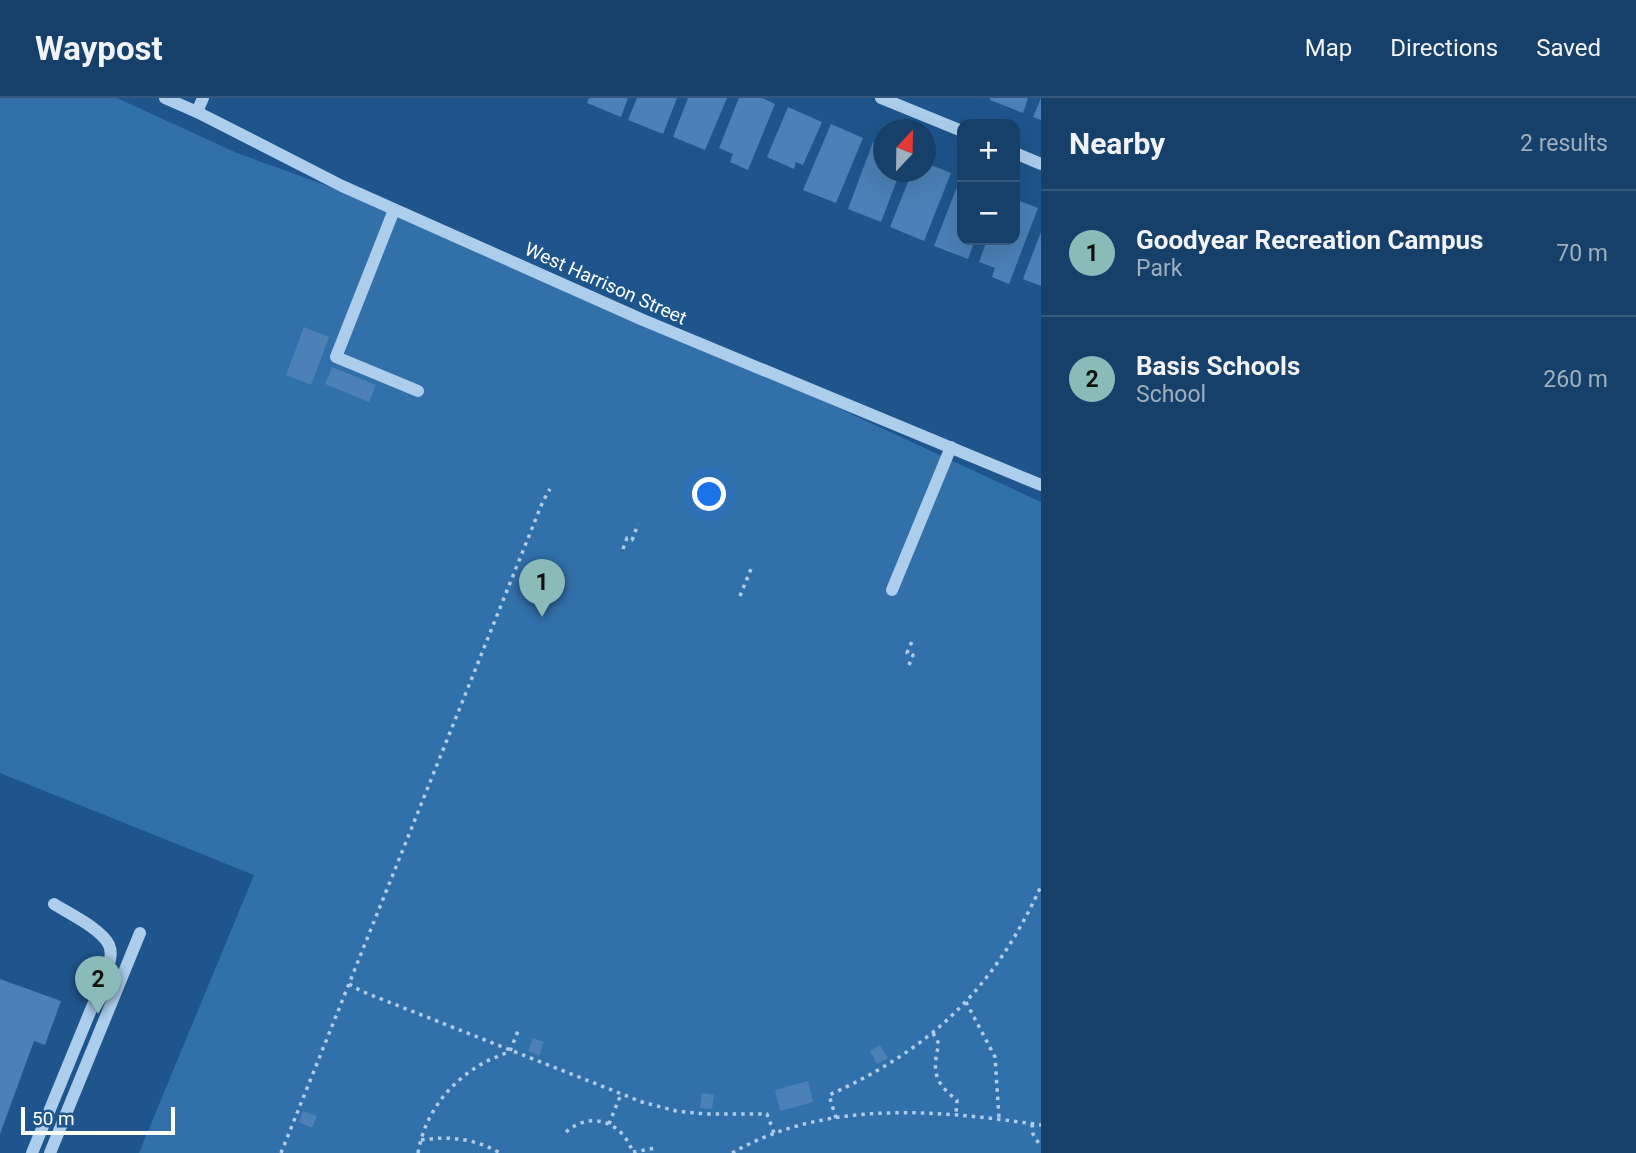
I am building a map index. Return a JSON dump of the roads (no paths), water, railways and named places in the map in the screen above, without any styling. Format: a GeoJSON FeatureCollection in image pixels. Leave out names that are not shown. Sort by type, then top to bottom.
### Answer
{"type":"FeatureCollection","features":[{"type":"Feature","properties":{"kind":"street","name":"West Harrison Street"},"geometry":{"type":"LineString","coordinates":[[164,98],[197,111],[342,186],[654,325],[1041,485]]}},
{"type":"Feature","properties":{"kind":"street"},"geometry":{"type":"LineString","coordinates":[[197,111],[203,98]]}},
{"type":"Feature","properties":{"kind":"street"},"geometry":{"type":"LineString","coordinates":[[881,98],[957,129]]}},
{"type":"Feature","properties":{"kind":"street"},"geometry":{"type":"LineString","coordinates":[[1020,155],[1041,163]]}},
{"type":"Feature","properties":{"kind":"street"},"geometry":{"type":"LineString","coordinates":[[394,209],[336,357],[418,390]]}},
{"type":"Feature","properties":{"kind":"street"},"geometry":{"type":"LineString","coordinates":[[892,590],[951,447]]}},
{"type":"Feature","properties":{"kind":"street"},"geometry":{"type":"LineString","coordinates":[[32,1153],[111,958],[109,944],[98,932],[54,904]]}},
{"type":"Feature","properties":{"kind":"street"},"geometry":{"type":"LineString","coordinates":[[50,1153],[140,933]]}},
{"type":"Feature","properties":{"kind":"place","name":"Goodyear Recreation Campus"},"geometry":{"type":"Point","coordinates":[542,617]}},
{"type":"Feature","properties":{"kind":"place","name":"Basis Schools"},"geometry":{"type":"Point","coordinates":[98,1014]}}]}
